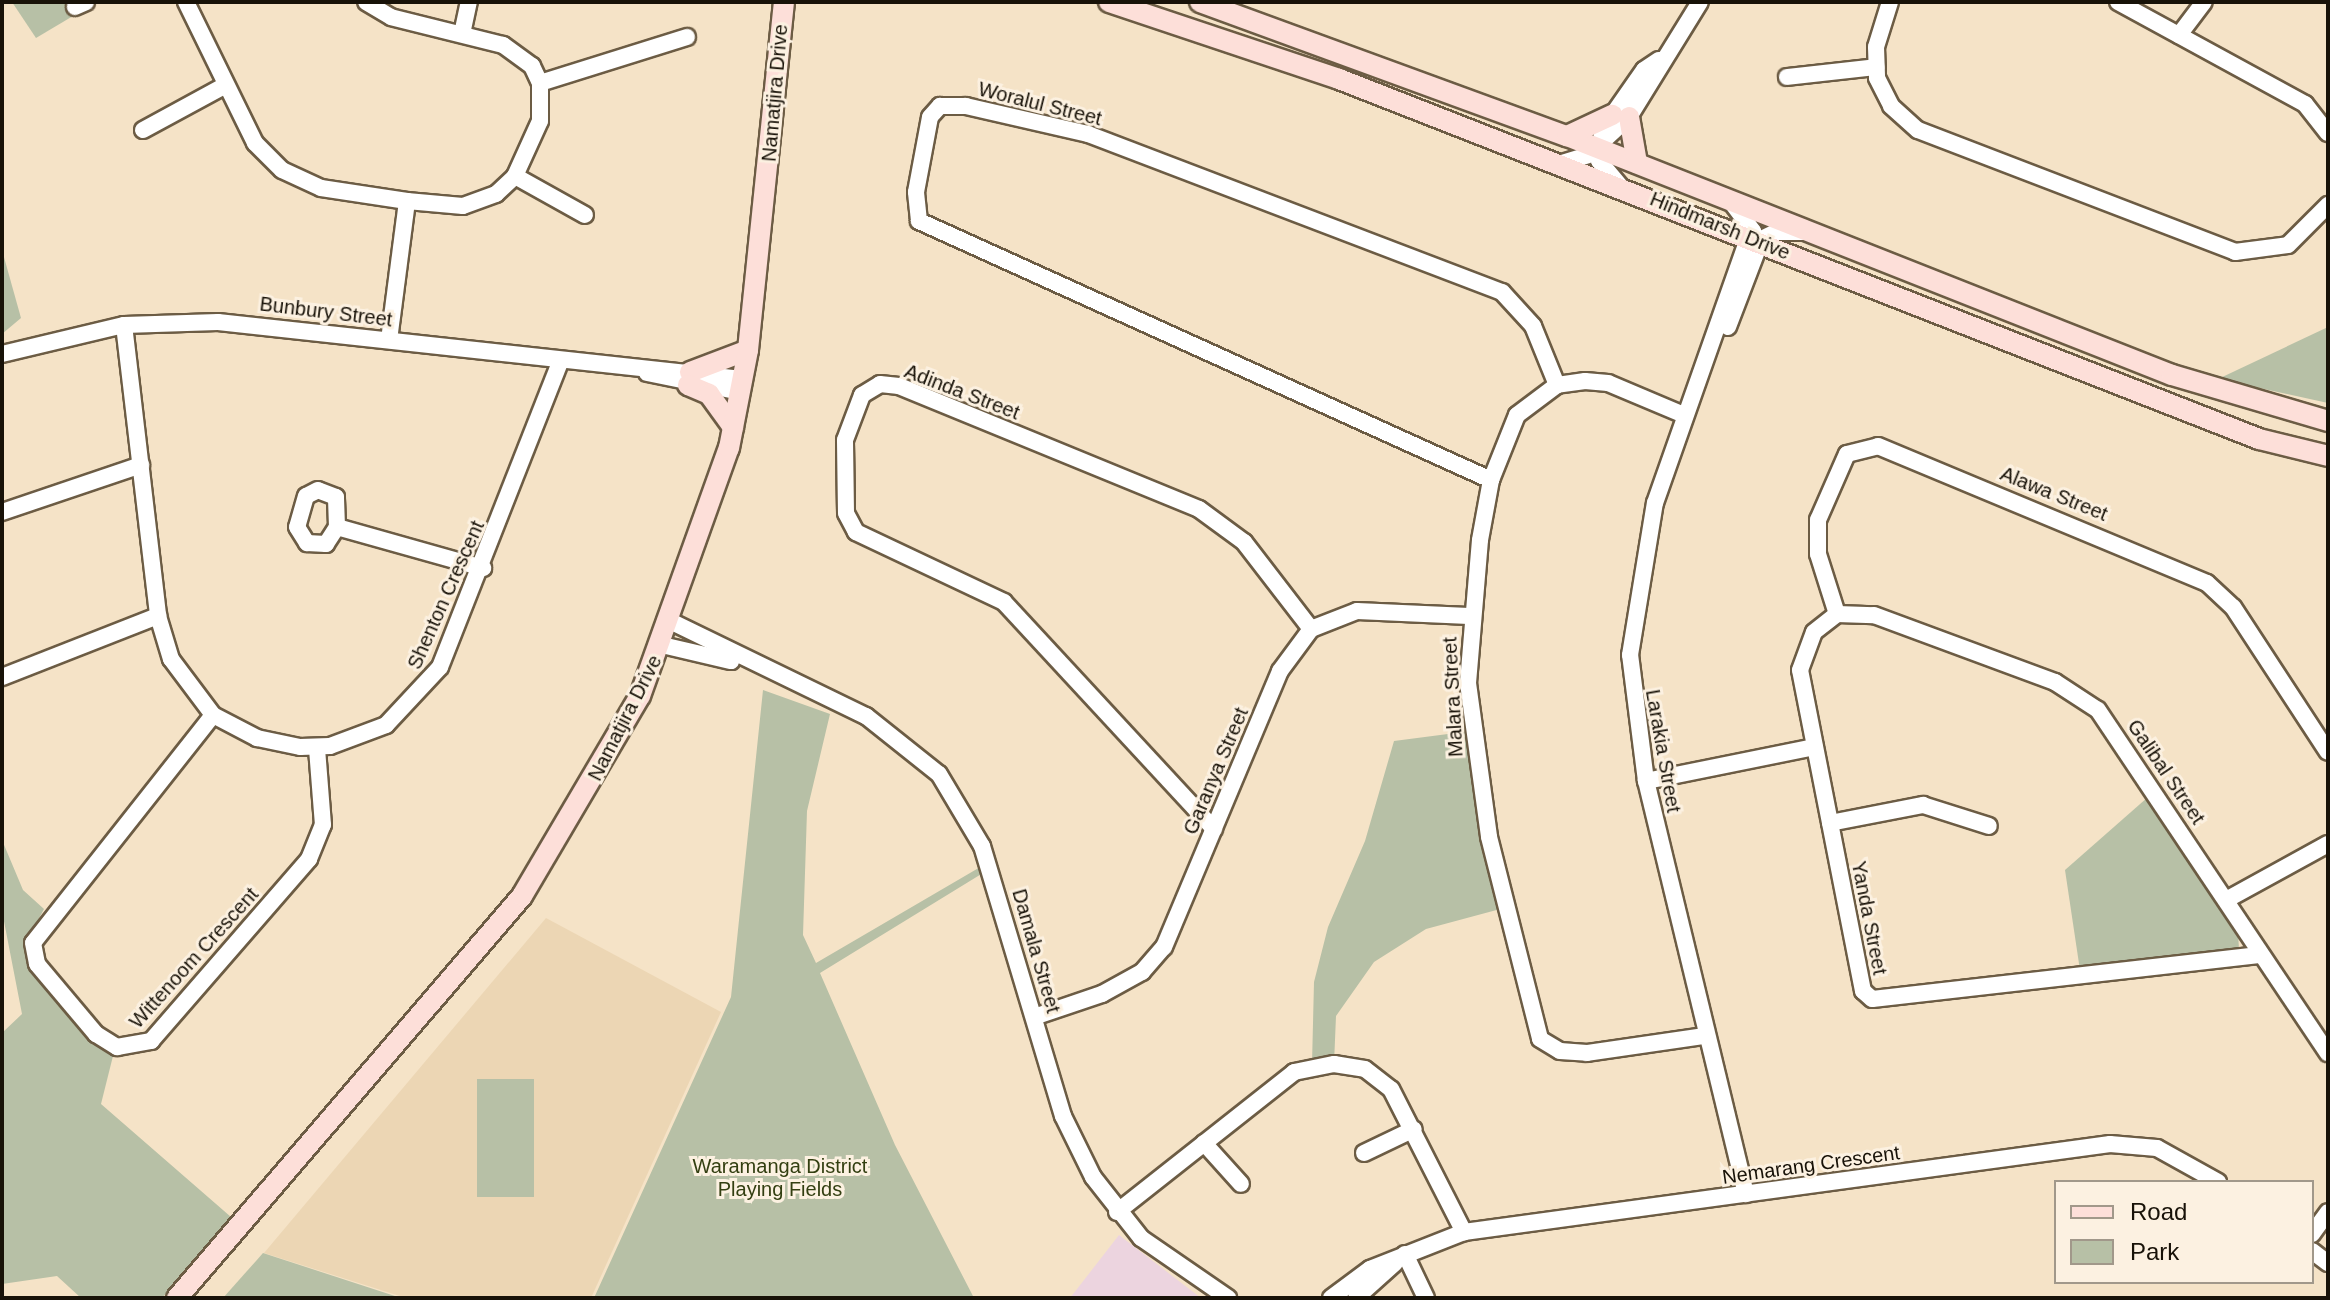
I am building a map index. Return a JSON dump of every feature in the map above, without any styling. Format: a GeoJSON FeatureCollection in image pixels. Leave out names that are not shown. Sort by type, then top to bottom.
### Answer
{"type":"FeatureCollection","features":[{"type":"Feature","properties":{"kind":"main road","name":"Hindmarsh Drive"},"geometry":{"type":"LineString","coordinates":[[1109,2],[1559,164],[2259,439],[2328,456]]}},
{"type":"Feature","properties":{"kind":"main road","name":"Hindmarsh Drive"},"geometry":{"type":"LineString","coordinates":[[1200,2],[1567,136],[2172,375],[2328,421]]}},
{"type":"Feature","properties":{"kind":"main road","name":"Namatjira Drive"},"geometry":{"type":"LineString","coordinates":[[177,1298],[522,896],[604,761],[662,645],[733,427],[748,350],[783,3]]}},
{"type":"Feature","properties":{"kind":"main road"},"geometry":{"type":"LineString","coordinates":[[1567,136],[1620,116],[1637,163]]}},
{"type":"Feature","properties":{"kind":"main road"},"geometry":{"type":"LineString","coordinates":[[733,427],[709,394],[689,379],[748,350]]}},
{"type":"Feature","properties":{"kind":"street"},"geometry":{"type":"LineString","coordinates":[[186,2],[255,143],[282,170],[321,188],[407,201],[482,202],[515,176],[540,121],[540,83],[519,53],[462,34],[391,17],[366,2]]}},
{"type":"Feature","properties":{"kind":"street"},"geometry":{"type":"LineString","coordinates":[[462,34],[469,2]]}},
{"type":"Feature","properties":{"kind":"street"},"geometry":{"type":"LineString","coordinates":[[1559,164],[1598,148],[1700,2]]}},
{"type":"Feature","properties":{"kind":"street"},"geometry":{"type":"LineString","coordinates":[[1890,2],[1876,67],[1891,106],[1918,130],[2221,248],[2249,253],[2288,245],[2328,205]]}},
{"type":"Feature","properties":{"kind":"street"},"geometry":{"type":"LineString","coordinates":[[2118,2],[2305,104],[2328,133]]}},
{"type":"Feature","properties":{"kind":"street"},"geometry":{"type":"LineString","coordinates":[[2179,35],[2204,2]]}},
{"type":"Feature","properties":{"kind":"street"},"geometry":{"type":"LineString","coordinates":[[540,83],[687,37]]}},
{"type":"Feature","properties":{"kind":"street"},"geometry":{"type":"LineString","coordinates":[[1787,77],[1876,67]]}},
{"type":"Feature","properties":{"kind":"street"},"geometry":{"type":"LineString","coordinates":[[143,130],[226,85]]}},
{"type":"Feature","properties":{"kind":"street","name":"Woralul Street"},"geometry":{"type":"LineString","coordinates":[[1491,480],[919,221],[916,192],[935,110],[966,106],[1088,134],[1502,292],[1533,326],[1557,385]]}},
{"type":"Feature","properties":{"kind":"street"},"geometry":{"type":"LineString","coordinates":[[1598,148],[1599,161],[1622,188]]}},
{"type":"Feature","properties":{"kind":"street"},"geometry":{"type":"LineString","coordinates":[[515,176],[585,215]]}},
{"type":"Feature","properties":{"kind":"street"},"geometry":{"type":"LineString","coordinates":[[1729,200],[1755,240],[1810,231]]}},
{"type":"Feature","properties":{"kind":"street"},"geometry":{"type":"LineString","coordinates":[[389,340],[407,201]]}},
{"type":"Feature","properties":{"kind":"street","name":"Larakia Street"},"geometry":{"type":"LineString","coordinates":[[1741,1194],[1646,781],[1632,695],[1634,615],[1643,548],[1684,415],[1724,322],[1745,247],[1755,240]]}},
{"type":"Feature","properties":{"kind":"street","name":"Bunbury Street"},"geometry":{"type":"LineString","coordinates":[[2,354],[124,325],[261,323],[741,385]]}},
{"type":"Feature","properties":{"kind":"street","name":"Shenton Crescent"},"geometry":{"type":"LineString","coordinates":[[124,325],[158,616],[175,669],[213,715],[265,740],[317,748],[374,731],[417,698],[440,667],[483,568],[560,362]]}},
{"type":"Feature","properties":{"kind":"street"},"geometry":{"type":"LineString","coordinates":[[1557,385],[1608,383],[1684,415]]}},
{"type":"Feature","properties":{"kind":"street","name":"Adinda Street"},"geometry":{"type":"LineString","coordinates":[[1214,829],[1004,602],[856,532],[846,513],[845,440],[862,395],[880,384],[899,386],[1199,509],[1244,542],[1311,629]]}},
{"type":"Feature","properties":{"kind":"street","name":"Malara Street"},"geometry":{"type":"LineString","coordinates":[[1557,385],[1517,415],[1491,480],[1469,616],[1471,731],[1489,837],[1540,1039],[1560,1051],[1587,1053],[1704,1036]]}},
{"type":"Feature","properties":{"kind":"street","name":"Alawa Street"},"geometry":{"type":"LineString","coordinates":[[1837,614],[1818,554],[1818,520],[1847,454],[1878,446],[2196,575],[2233,607],[2328,752]]}},
{"type":"Feature","properties":{"kind":"street"},"geometry":{"type":"LineString","coordinates":[[2,512],[141,465]]}},
{"type":"Feature","properties":{"kind":"street"},"geometry":{"type":"LineString","coordinates":[[337,527],[483,568]]}},
{"type":"Feature","properties":{"kind":"street"},"geometry":{"type":"LineString","coordinates":[[1311,629],[1357,611],[1469,616]]}},
{"type":"Feature","properties":{"kind":"street","name":"Yanda Street"},"geometry":{"type":"LineString","coordinates":[[1837,614],[1802,652],[1815,747],[1863,991],[1872,999],[2259,955]]}},
{"type":"Feature","properties":{"kind":"street","name":"Galibal Street"},"geometry":{"type":"LineString","coordinates":[[1837,614],[1874,615],[2055,682],[2086,701],[2121,737],[2259,955],[2322,1031],[2328,1053]]}},
{"type":"Feature","properties":{"kind":"street"},"geometry":{"type":"LineString","coordinates":[[2,677],[158,616]]}},
{"type":"Feature","properties":{"kind":"street","name":"Damala Street"},"geometry":{"type":"LineString","coordinates":[[670,621],[752,666],[809,690],[888,731],[956,797],[990,868],[1071,1137],[1117,1212],[1141,1238],[1228,1298]]}},
{"type":"Feature","properties":{"kind":"street","name":"Garanya Street"},"geometry":{"type":"LineString","coordinates":[[1034,1017],[1142,972],[1164,947],[1280,671],[1311,629]]}},
{"type":"Feature","properties":{"kind":"street","name":"Damala Street"},"geometry":{"type":"LineString","coordinates":[[662,645],[752,666]]}},
{"type":"Feature","properties":{"kind":"street","name":"Wittenoom Crescent"},"geometry":{"type":"LineString","coordinates":[[213,715],[33,943],[37,964],[96,1034],[117,1047],[151,1041],[309,859],[323,825],[317,748]]}},
{"type":"Feature","properties":{"kind":"street"},"geometry":{"type":"LineString","coordinates":[[1646,781],[1815,747]]}},
{"type":"Feature","properties":{"kind":"street"},"geometry":{"type":"LineString","coordinates":[[1830,823],[1923,805],[1989,826]]}},
{"type":"Feature","properties":{"kind":"street"},"geometry":{"type":"LineString","coordinates":[[2226,900],[2328,844]]}},
{"type":"Feature","properties":{"kind":"street"},"geometry":{"type":"LineString","coordinates":[[1117,1212],[1312,1064],[1374,1074],[1414,1129],[1464,1232]]}},
{"type":"Feature","properties":{"kind":"street"},"geometry":{"type":"LineString","coordinates":[[1364,1153],[1414,1129]]}},
{"type":"Feature","properties":{"kind":"street"},"geometry":{"type":"LineString","coordinates":[[1204,1143],[1241,1184]]}},
{"type":"Feature","properties":{"kind":"street","name":"Nemarang Crescent"},"geometry":{"type":"LineString","coordinates":[[1331,1298],[1405,1254],[1464,1232],[2110,1144],[2157,1148],[2214,1180]]}},
{"type":"Feature","properties":{"kind":"street"},"geometry":{"type":"LineString","coordinates":[[2314,1231],[2328,1212]]}},
{"type":"Feature","properties":{"kind":"street"},"geometry":{"type":"LineString","coordinates":[[1405,1254],[1426,1298]]}},
{"type":"Feature","properties":{"kind":"street","name":"Nemarang Crescent"},"geometry":{"type":"LineString","coordinates":[[1356,1298],[1405,1254]]}},
{"type":"Feature","properties":{"kind":"shaded area"},"geometry":{"type":"Polygon","coordinates":[[[546,918],[721,1012],[591,1298],[406,1298],[264,1253],[546,918]]]}},
{"type":"Feature","properties":{"kind":"shaded area"},"geometry":{"type":"Polygon","coordinates":[[[1119,1235],[1201,1298],[1070,1298],[1119,1235]]]}},
{"type":"Feature","properties":{"kind":"green space"},"geometry":{"type":"Polygon","coordinates":[[[12,2],[68,3],[73,16],[36,38],[12,2]]]}},
{"type":"Feature","properties":{"kind":"green space"},"geometry":{"type":"Polygon","coordinates":[[[2,250],[21,318],[2,334],[2,250]]]}},
{"type":"Feature","properties":{"kind":"green space"},"geometry":{"type":"Polygon","coordinates":[[[2328,327],[2328,403],[2218,379],[2328,327]]]}},
{"type":"Feature","properties":{"kind":"green space","name":"Waramanga District Playing Fields"},"geometry":{"type":"Polygon","coordinates":[[[763,690],[830,714],[807,811],[803,935],[816,963],[982,866],[983,873],[820,973],[895,1145],[974,1298],[594,1298],[731,997],[763,690]]]}},
{"type":"Feature","properties":{"kind":"green space"},"geometry":{"type":"Polygon","coordinates":[[[1471,731],[1504,908],[1426,929],[1374,962],[1336,1016],[1334,1064],[1312,1064],[1314,982],[1328,927],[1365,841],[1394,741],[1471,731]]]}},
{"type":"Feature","properties":{"kind":"green space"},"geometry":{"type":"Polygon","coordinates":[[[2156,790],[2238,933],[2239,949],[2231,956],[2081,977],[2065,870],[2156,790]]]}},
{"type":"Feature","properties":{"kind":"green space"},"geometry":{"type":"Polygon","coordinates":[[[2,840],[23,890],[44,909],[28,939],[114,1052],[101,1104],[231,1217],[162,1298],[81,1298],[57,1276],[2,1284],[2,1033],[22,1014],[2,911],[2,840]]]}},
{"type":"Feature","properties":{"kind":"green space"},"geometry":{"type":"Polygon","coordinates":[[[477,1079],[534,1079],[534,1197],[477,1197],[477,1079]]]}},
{"type":"Feature","properties":{"kind":"green space"},"geometry":{"type":"Polygon","coordinates":[[[263,1253],[401,1298],[223,1298],[263,1253]]]}}]}
